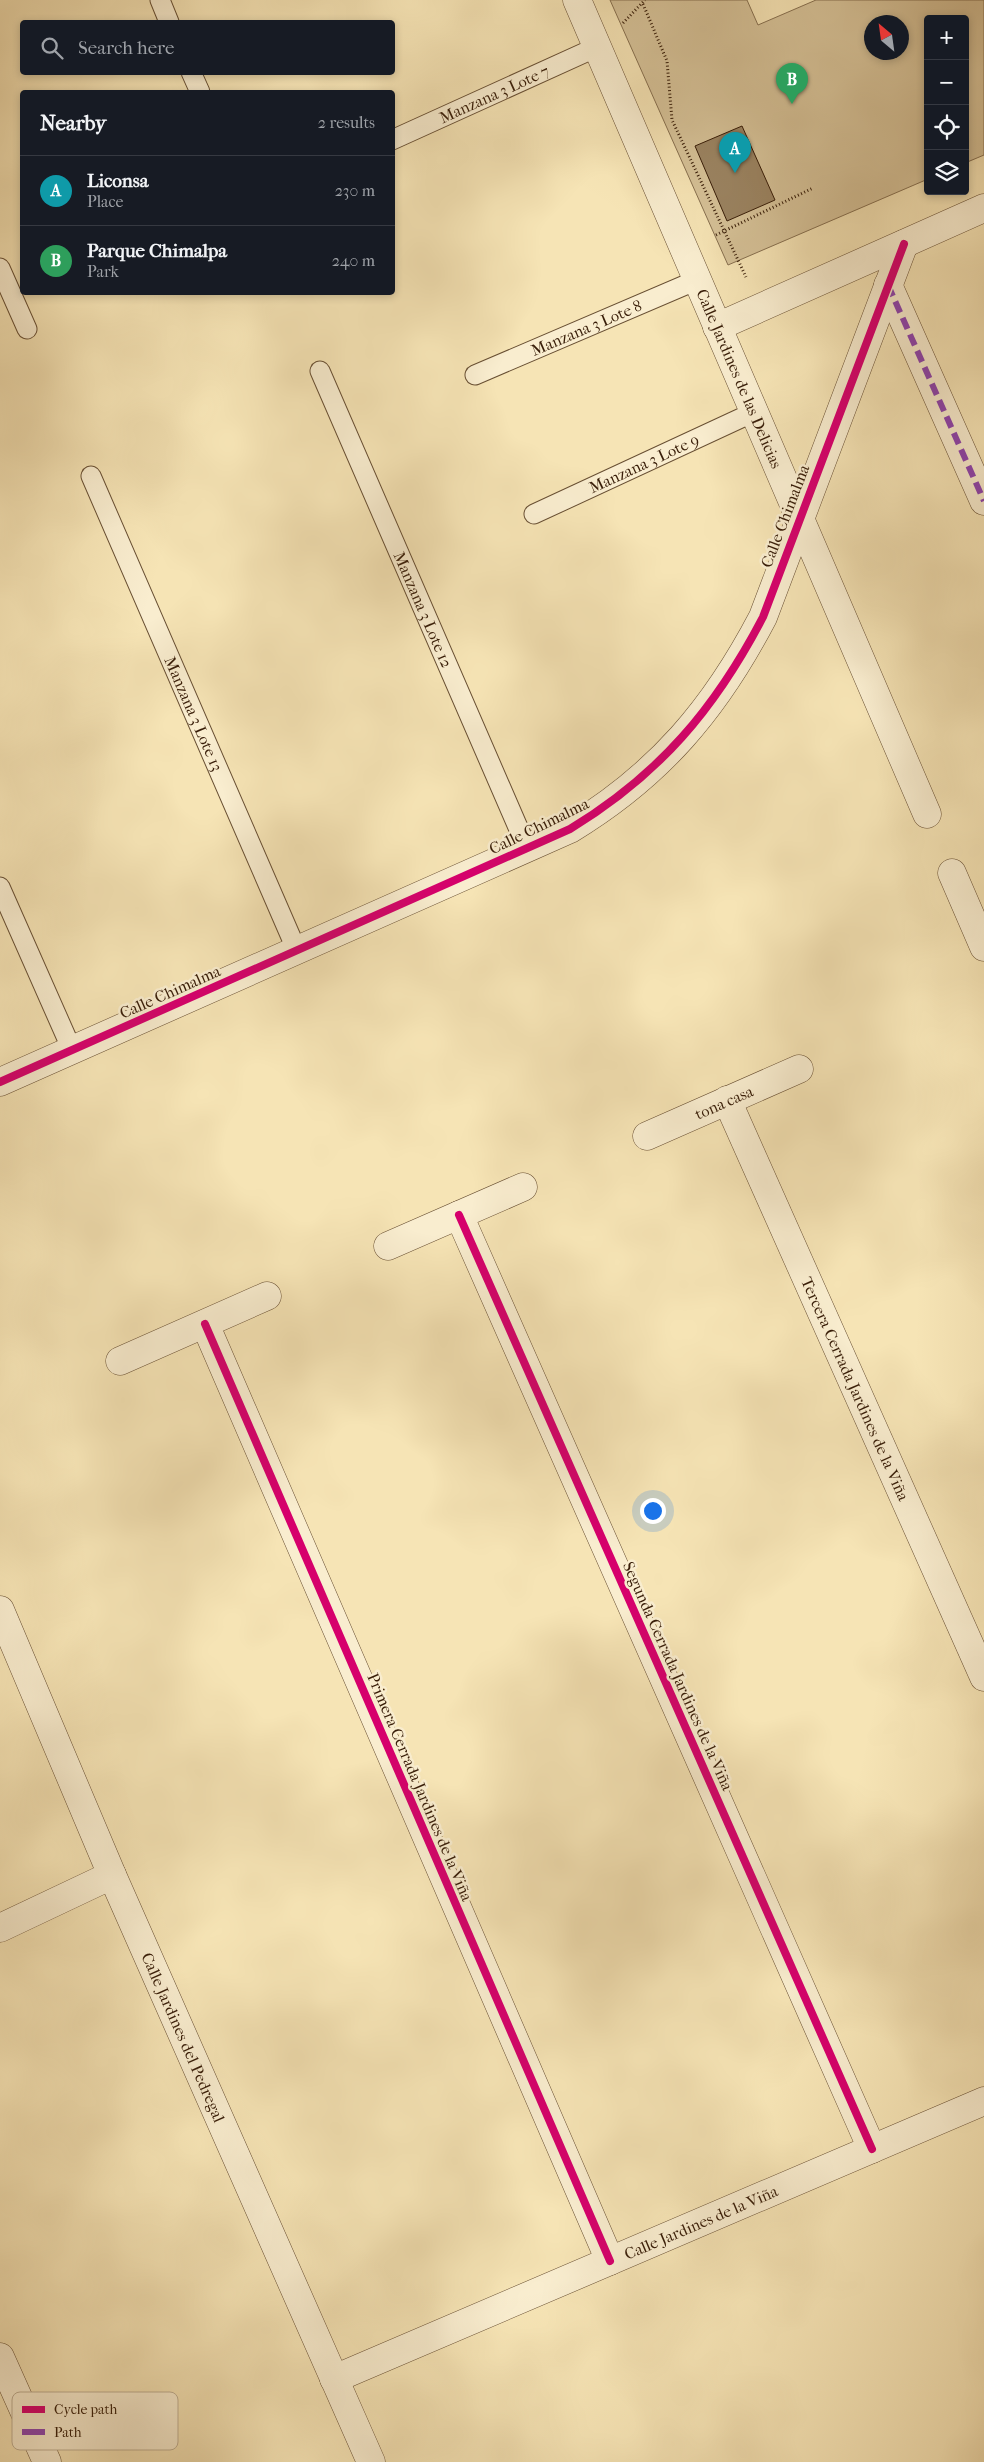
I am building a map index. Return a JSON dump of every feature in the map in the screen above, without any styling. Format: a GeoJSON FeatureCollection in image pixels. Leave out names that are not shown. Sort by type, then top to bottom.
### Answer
{"type":"FeatureCollection","features":[{"type":"Feature","properties":{"kind":"street","name":"Calle Jardines de las Delicias"},"geometry":{"type":"LineString","coordinates":[[577,0],[927,814]]}},
{"type":"Feature","properties":{"kind":"street"},"geometry":{"type":"LineString","coordinates":[[717,327],[984,208]]}},
{"type":"Feature","properties":{"kind":"street","name":"Calle Chimalma"},"geometry":{"type":"LineString","coordinates":[[0,1082],[570,829],[607,807],[642,779],[682,739],[713,700],[742,656],[762,617],[904,244]]}},
{"type":"Feature","properties":{"kind":"street"},"geometry":{"type":"LineString","coordinates":[[888,285],[984,501]]}},
{"type":"Feature","properties":{"kind":"street"},"geometry":{"type":"LineString","coordinates":[[952,873],[984,947]]}},
{"type":"Feature","properties":{"kind":"street","name":"tona casa"},"geometry":{"type":"LineString","coordinates":[[647,1136],[799,1068]]}},
{"type":"Feature","properties":{"kind":"street","name":"Tercera Cerrada Jardines de la Viña"},"geometry":{"type":"LineString","coordinates":[[727,1100],[984,1677]]}},
{"type":"Feature","properties":{"kind":"street"},"geometry":{"type":"LineString","coordinates":[[388,1246],[523,1187]]}},
{"type":"Feature","properties":{"kind":"street","name":"Segunda Cerrada Jardines de la Viña"},"geometry":{"type":"LineString","coordinates":[[459,1215],[872,2148]]}},
{"type":"Feature","properties":{"kind":"street"},"geometry":{"type":"LineString","coordinates":[[120,1361],[268,1296]]}},
{"type":"Feature","properties":{"kind":"street","name":"Primera Cerrada Jardines de la Viña"},"geometry":{"type":"LineString","coordinates":[[204,1324],[610,2261]]}},
{"type":"Feature","properties":{"kind":"street","name":"Calle Jardines del Pedregal"},"geometry":{"type":"LineString","coordinates":[[0,1610],[112,1875],[371,2462]]}},
{"type":"Feature","properties":{"kind":"street"},"geometry":{"type":"LineString","coordinates":[[0,1928],[112,1875]]}},
{"type":"Feature","properties":{"kind":"street","name":"Calle Jardines de la Viña"},"geometry":{"type":"LineString","coordinates":[[334,2379],[984,2101]]}},
{"type":"Feature","properties":{"kind":"street"},"geometry":{"type":"LineString","coordinates":[[0,2357],[16,2392]]}},
{"type":"Feature","properties":{"kind":"street"},"geometry":{"type":"LineString","coordinates":[[43,2450],[48,2462]]}},
{"type":"Feature","properties":{"kind":"lane"},"geometry":{"type":"LineString","coordinates":[[160,0],[168,20]]}},
{"type":"Feature","properties":{"kind":"lane","name":"Manzana 3 Lote 7"},"geometry":{"type":"LineString","coordinates":[[395,139],[597,47]]}},
{"type":"Feature","properties":{"kind":"lane"},"geometry":{"type":"LineString","coordinates":[[192,75],[199,90]]}},
{"type":"Feature","properties":{"kind":"lane"},"geometry":{"type":"LineString","coordinates":[[0,268],[27,329]]}},
{"type":"Feature","properties":{"kind":"lane","name":"Manzana 3 Lote 8"},"geometry":{"type":"LineString","coordinates":[[475,375],[692,268]]}},
{"type":"Feature","properties":{"kind":"lane","name":"Manzana 3 Lote 12"},"geometry":{"type":"LineString","coordinates":[[320,371],[527,848]]}},
{"type":"Feature","properties":{"kind":"lane","name":"Manzana 3 Lote 9"},"geometry":{"type":"LineString","coordinates":[[534,514],[754,412]]}},
{"type":"Feature","properties":{"kind":"lane","name":"Manzana 3 Lote 13"},"geometry":{"type":"LineString","coordinates":[[91,476],[297,951]]}},
{"type":"Feature","properties":{"kind":"lane"},"geometry":{"type":"LineString","coordinates":[[0,887],[72,1050]]}},
{"type":"Feature","properties":{"kind":"path"},"geometry":{"type":"LineString","coordinates":[[643,4],[667,61],[672,120],[760,307]]}},
{"type":"Feature","properties":{"kind":"path"},"geometry":{"type":"LineString","coordinates":[[692,268],[724,229],[814,188]]}},
{"type":"Feature","properties":{"kind":"shaded area"},"geometry":{"type":"Polygon","coordinates":[[[610,0],[747,0],[758,25],[816,0],[984,0],[984,155],[969,161],[969,15],[924,15],[924,181],[728,265],[610,0]]]}},
{"type":"Feature","properties":{"kind":"building"},"geometry":{"type":"Polygon","coordinates":[[[742,126],[775,200],[727,221],[695,146],[742,126]]]}},
{"type":"Feature","properties":{"kind":"marked path"},"geometry":{"type":"LineString","coordinates":[[888,285],[984,501]]}},
{"type":"Feature","properties":{"kind":"cycle path"},"geometry":{"type":"LineString","coordinates":[[0,1082],[570,829],[631,786],[658,762],[704,710],[745,650],[763,617],[904,244]]}},
{"type":"Feature","properties":{"kind":"cycle path"},"geometry":{"type":"LineString","coordinates":[[459,1215],[872,2149]]}},
{"type":"Feature","properties":{"kind":"cycle path"},"geometry":{"type":"LineString","coordinates":[[205,1324],[610,2261]]}},
{"type":"Feature","properties":{"kind":"place","name":"Parque Chimalpa"},"geometry":{"type":"Point","coordinates":[792,104]}},
{"type":"Feature","properties":{"kind":"place","name":"Liconsa"},"geometry":{"type":"Point","coordinates":[735,173]}}]}
